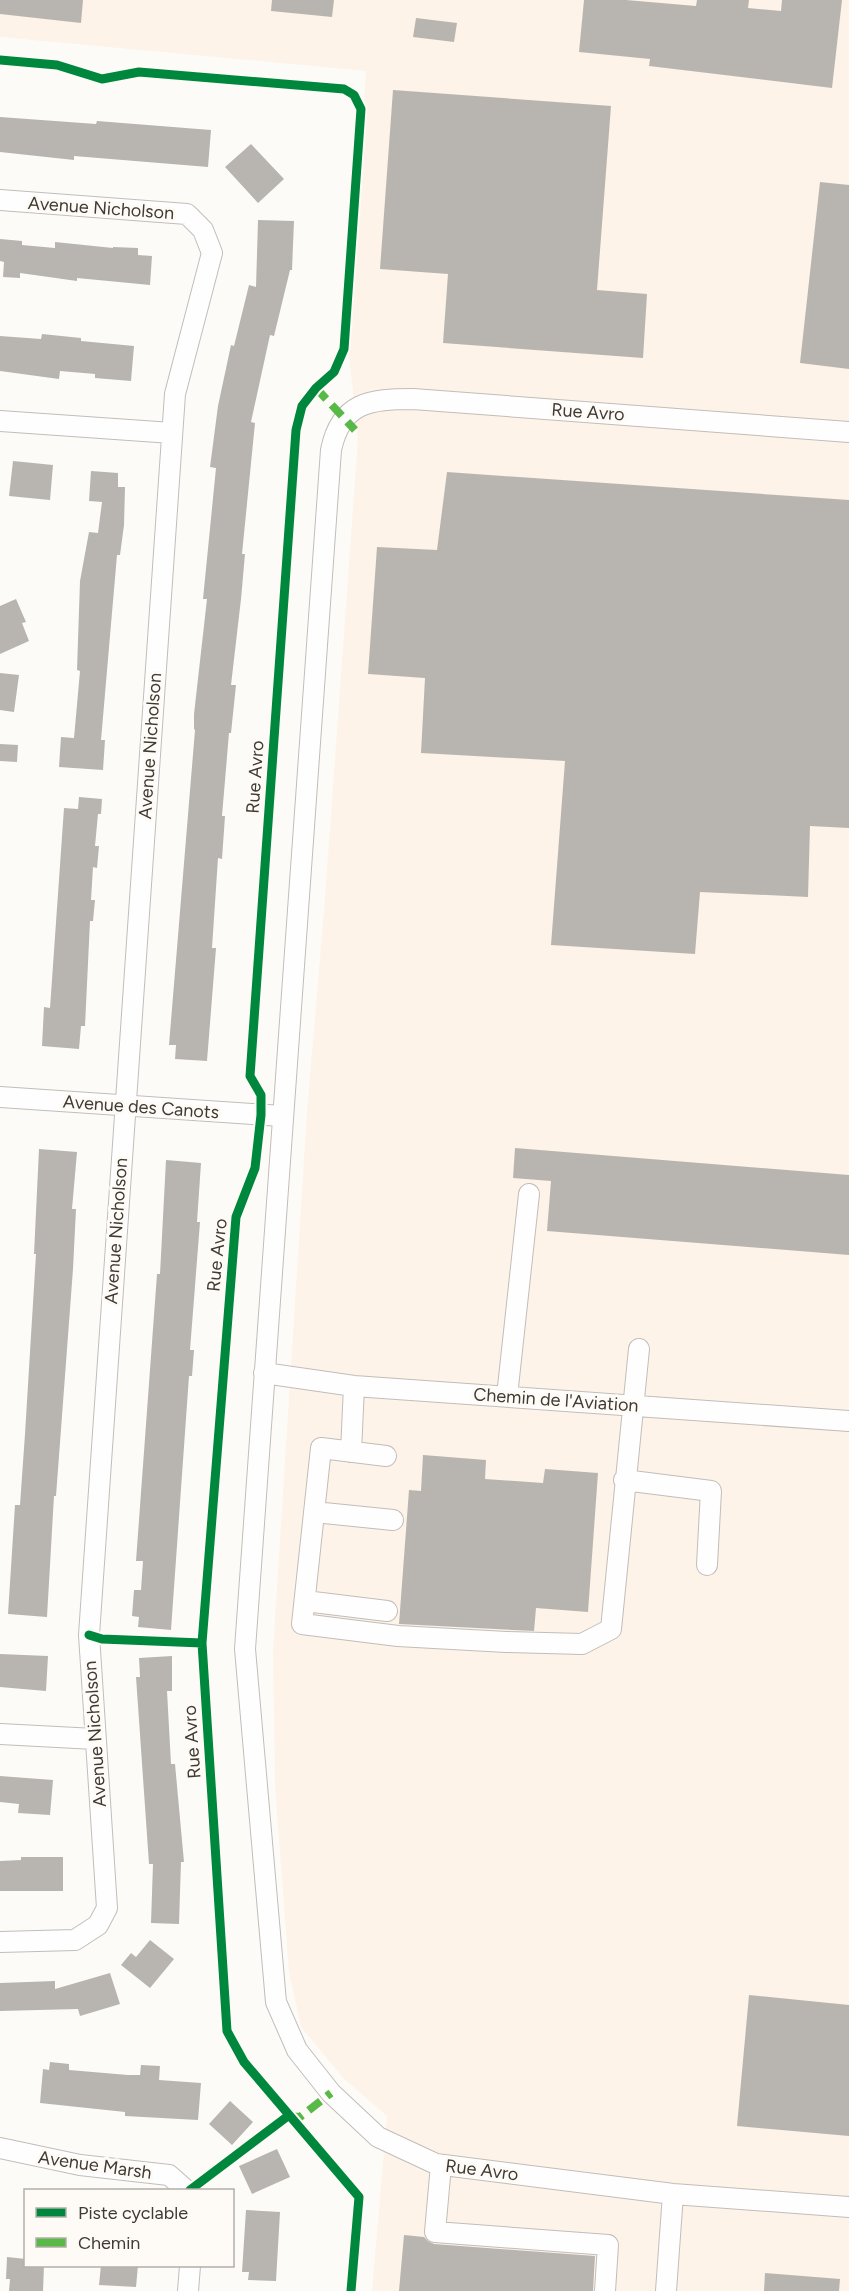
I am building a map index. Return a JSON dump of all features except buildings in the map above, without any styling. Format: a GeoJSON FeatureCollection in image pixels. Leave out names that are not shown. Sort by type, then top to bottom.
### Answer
{"type":"FeatureCollection","features":[{"type":"Feature","properties":{"kind":"street","name":"Avenue Nicholson"},"geometry":{"type":"LineString","coordinates":[[0,200],[187,214],[203,230],[212,253],[175,394],[89,1635],[94,1739],[107,1908],[98,1924],[75,1940],[0,1942]]}},
{"type":"Feature","properties":{"kind":"street","name":"Rue Avro"},"geometry":{"type":"LineString","coordinates":[[849,432],[390,399],[360,405],[344,417],[334,435],[331,450],[282,1116],[245,1649],[276,2002],[297,2050],[331,2093],[378,2137],[441,2165],[673,2194],[849,2207]]}},
{"type":"Feature","properties":{"kind":"street"},"geometry":{"type":"LineString","coordinates":[[0,421],[172,433]]}},
{"type":"Feature","properties":{"kind":"street","name":"Avenue des Canots"},"geometry":{"type":"LineString","coordinates":[[0,1097],[282,1116]]}},
{"type":"Feature","properties":{"kind":"street"},"geometry":{"type":"LineString","coordinates":[[507,1396],[529,1194]]}},
{"type":"Feature","properties":{"kind":"street"},"geometry":{"type":"LineString","coordinates":[[386,1456],[321,1448],[302,1624],[398,1636],[582,1644],[611,1629],[624,1480],[639,1349]]}},
{"type":"Feature","properties":{"kind":"street","name":"Chemin de l'Aviation"},"geometry":{"type":"LineString","coordinates":[[264,1373],[354,1386],[849,1421]]}},
{"type":"Feature","properties":{"kind":"street"},"geometry":{"type":"LineString","coordinates":[[351,1452],[354,1386]]}},
{"type":"Feature","properties":{"kind":"street"},"geometry":{"type":"LineString","coordinates":[[624,1480],[711,1491],[706,1565]]}},
{"type":"Feature","properties":{"kind":"street"},"geometry":{"type":"LineString","coordinates":[[314,1512],[393,1520]]}},
{"type":"Feature","properties":{"kind":"street"},"geometry":{"type":"LineString","coordinates":[[305,1601],[387,1611]]}},
{"type":"Feature","properties":{"kind":"street"},"geometry":{"type":"LineString","coordinates":[[0,1734],[94,1739]]}},
{"type":"Feature","properties":{"kind":"street","name":"Avenue Marsh"},"geometry":{"type":"LineString","coordinates":[[0,2148],[80,2165],[169,2175],[185,2189]]}},
{"type":"Feature","properties":{"kind":"street"},"geometry":{"type":"LineString","coordinates":[[441,2165],[435,2232],[608,2246],[605,2291]]}},
{"type":"Feature","properties":{"kind":"street"},"geometry":{"type":"LineString","coordinates":[[666,2291],[673,2194]]}},
{"type":"Feature","properties":{"kind":"street"},"geometry":{"type":"LineString","coordinates":[[188,2291],[190,2267]]}},
{"type":"Feature","properties":{"kind":"shaded area"},"geometry":{"type":"Polygon","coordinates":[[[0,0],[849,0],[849,2291],[372,2291],[387,2116],[344,2079],[301,2027],[289,1972],[275,1786],[273,1651],[307,1112],[358,439],[349,354],[366,71],[0,37],[0,0]]]}},
{"type":"Feature","properties":{"kind":"marked path"},"geometry":{"type":"LineString","coordinates":[[316,388],[355,430]]}},
{"type":"Feature","properties":{"kind":"marked path"},"geometry":{"type":"LineString","coordinates":[[288,2116],[300,2117],[331,2093]]}},
{"type":"Feature","properties":{"kind":"cycle path"},"geometry":{"type":"LineString","coordinates":[[0,60],[57,65],[102,79],[139,72],[344,89],[354,95],[361,109],[344,349],[334,372],[316,388],[302,406],[296,430],[250,1076],[261,1095],[261,1115],[255,1168],[236,1217],[202,1643],[227,2031],[244,2062],[359,2197],[351,2291]]}},
{"type":"Feature","properties":{"kind":"cycle path"},"geometry":{"type":"LineString","coordinates":[[89,1635],[102,1639],[202,1643]]}},
{"type":"Feature","properties":{"kind":"cycle path"},"geometry":{"type":"LineString","coordinates":[[191,2189],[288,2116]]}}]}
